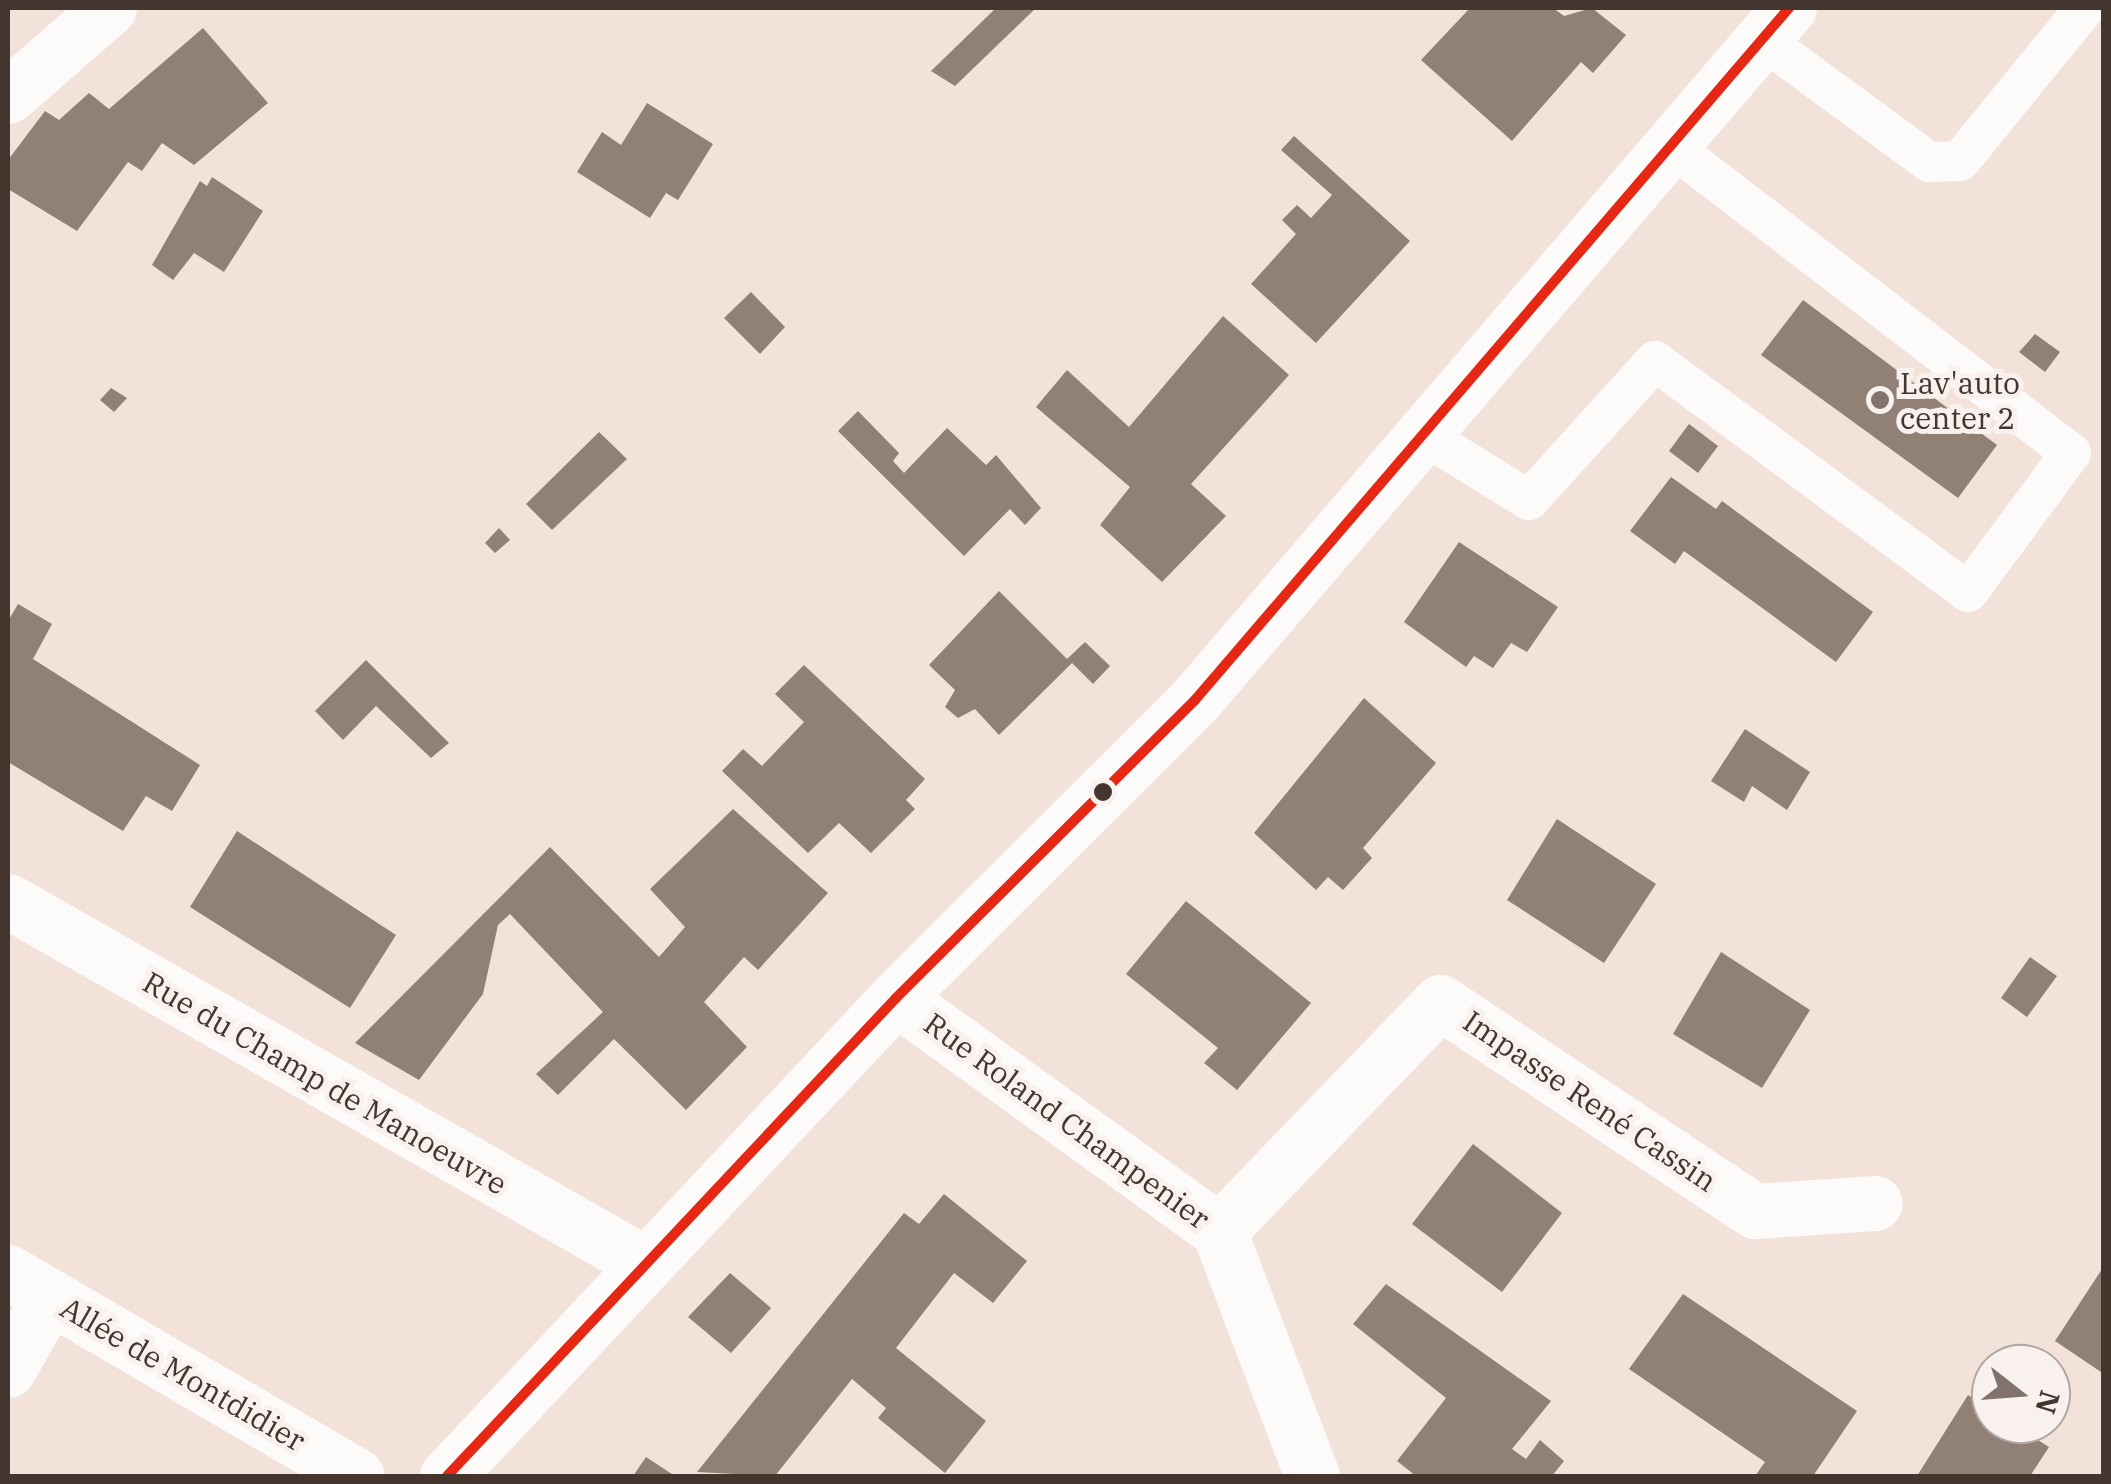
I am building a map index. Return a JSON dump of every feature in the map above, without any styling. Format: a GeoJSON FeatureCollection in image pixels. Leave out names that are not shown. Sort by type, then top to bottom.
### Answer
{"type":"FeatureCollection","features":[{"type":"Feature","properties":{"kind":"street"},"geometry":{"type":"LineString","coordinates":[[8,96],[28,46],[109,8]]}},
{"type":"Feature","properties":{"kind":"street"},"geometry":{"type":"LineString","coordinates":[[447,1476],[896,998],[1195,700],[1776,24]]}},
{"type":"Feature","properties":{"kind":"street","name":"Rue du Champ de Manoeuvre"},"geometry":{"type":"LineString","coordinates":[[8,901],[644,1263]]}},
{"type":"Feature","properties":{"kind":"street","name":"Rue Roland Champenier"},"geometry":{"type":"LineString","coordinates":[[896,998],[1220,1232],[1312,1476]]}},
{"type":"Feature","properties":{"kind":"street","name":"Impasse René Cassin"},"geometry":{"type":"LineString","coordinates":[[1220,1232],[1440,1002],[1756,1210],[1875,1202]]}},
{"type":"Feature","properties":{"kind":"street"},"geometry":{"type":"LineString","coordinates":[[8,1370],[29,1284]]}},
{"type":"Feature","properties":{"kind":"street","name":"Allée de Montdidier"},"geometry":{"type":"LineString","coordinates":[[29,1284],[357,1476]]}},
{"type":"Feature","properties":{"kind":"lane"},"geometry":{"type":"LineString","coordinates":[[1776,24],[1929,162],[1960,161],[2084,8]]}},
{"type":"Feature","properties":{"kind":"lane"},"geometry":{"type":"LineString","coordinates":[[1425,436],[1529,500],[1655,360],[1968,592],[2071,453],[1672,147]]}},
{"type":"Feature","properties":{"kind":"building"},"geometry":{"type":"Polygon","coordinates":[[[996,8],[1036,8],[955,86],[931,71],[996,8]]]}},
{"type":"Feature","properties":{"kind":"building"},"geometry":{"type":"Polygon","coordinates":[[[1470,8],[1553,8],[1564,16],[1592,8],[1626,35],[1593,73],[1581,62],[1512,141],[1421,60],[1470,8]]]}},
{"type":"Feature","properties":{"kind":"building"},"geometry":{"type":"Polygon","coordinates":[[[203,28],[268,103],[194,165],[162,143],[142,171],[128,162],[77,231],[8,189],[8,160],[45,111],[59,120],[89,93],[109,109],[203,28]]]}},
{"type":"Feature","properties":{"kind":"building"},"geometry":{"type":"Polygon","coordinates":[[[647,103],[713,144],[678,200],[666,193],[650,218],[577,172],[602,132],[621,145],[647,103]]]}},
{"type":"Feature","properties":{"kind":"building"},"geometry":{"type":"Polygon","coordinates":[[[1294,136],[1410,241],[1316,343],[1251,284],[1296,234],[1282,220],[1297,205],[1311,218],[1332,195],[1281,150],[1294,136]]]}},
{"type":"Feature","properties":{"kind":"building"},"geometry":{"type":"Polygon","coordinates":[[[212,177],[263,211],[224,272],[194,253],[173,280],[152,265],[200,181],[207,186],[212,177]]]}},
{"type":"Feature","properties":{"kind":"building"},"geometry":{"type":"Polygon","coordinates":[[[751,292],[785,327],[760,354],[724,318],[751,292]]]}},
{"type":"Feature","properties":{"kind":"building"},"geometry":{"type":"Polygon","coordinates":[[[1803,300],[1997,445],[1958,498],[1761,355],[1803,300]]]}},
{"type":"Feature","properties":{"kind":"building"},"geometry":{"type":"Polygon","coordinates":[[[1223,316],[1289,375],[1191,484],[1226,516],[1162,582],[1100,525],[1130,487],[1036,407],[1067,370],[1129,427],[1223,316]]]}},
{"type":"Feature","properties":{"kind":"building"},"geometry":{"type":"Polygon","coordinates":[[[2035,334],[2060,352],[2045,372],[2019,352],[2035,334]]]}},
{"type":"Feature","properties":{"kind":"building"},"geometry":{"type":"Polygon","coordinates":[[[111,388],[127,398],[114,412],[100,400],[111,388]]]}},
{"type":"Feature","properties":{"kind":"building"},"geometry":{"type":"Polygon","coordinates":[[[858,411],[899,453],[893,461],[904,473],[947,428],[986,465],[996,455],[1041,508],[1025,525],[1010,509],[964,556],[838,431],[858,411]]]}},
{"type":"Feature","properties":{"kind":"building"},"geometry":{"type":"Polygon","coordinates":[[[1689,424],[1718,446],[1698,473],[1669,451],[1689,424]]]}},
{"type":"Feature","properties":{"kind":"building"},"geometry":{"type":"Polygon","coordinates":[[[599,432],[627,459],[552,530],[526,504],[599,432]]]}},
{"type":"Feature","properties":{"kind":"building"},"geometry":{"type":"Polygon","coordinates":[[[1671,477],[1716,509],[1722,501],[1873,612],[1836,662],[1684,551],[1675,564],[1630,531],[1671,477]]]}},
{"type":"Feature","properties":{"kind":"building"},"geometry":{"type":"Polygon","coordinates":[[[499,528],[510,540],[495,553],[485,543],[499,528]]]}},
{"type":"Feature","properties":{"kind":"building"},"geometry":{"type":"Polygon","coordinates":[[[1459,542],[1558,607],[1527,652],[1511,643],[1493,668],[1474,656],[1466,667],[1404,622],[1459,542]]]}},
{"type":"Feature","properties":{"kind":"building"},"geometry":{"type":"Polygon","coordinates":[[[999,591],[1067,659],[1085,642],[1110,666],[1093,684],[1072,663],[999,735],[975,709],[958,718],[945,707],[955,690],[929,665],[999,591]]]}},
{"type":"Feature","properties":{"kind":"building"},"geometry":{"type":"Polygon","coordinates":[[[18,604],[52,624],[33,659],[200,765],[172,811],[146,796],[123,831],[8,762],[8,621],[18,604]]]}},
{"type":"Feature","properties":{"kind":"building"},"geometry":{"type":"Polygon","coordinates":[[[366,660],[449,743],[431,758],[376,706],[343,740],[315,711],[366,660]]]}},
{"type":"Feature","properties":{"kind":"building"},"geometry":{"type":"Polygon","coordinates":[[[804,665],[925,779],[906,800],[915,809],[871,853],[839,823],[808,853],[722,771],[743,749],[762,766],[804,722],[775,694],[804,665]]]}},
{"type":"Feature","properties":{"kind":"building"},"geometry":{"type":"Polygon","coordinates":[[[1364,698],[1436,763],[1363,848],[1372,858],[1343,890],[1328,877],[1316,890],[1254,833],[1364,698]]]}},
{"type":"Feature","properties":{"kind":"building"},"geometry":{"type":"Polygon","coordinates":[[[1745,729],[1810,772],[1787,810],[1752,786],[1744,802],[1711,781],[1745,729]]]}},
{"type":"Feature","properties":{"kind":"building"},"geometry":{"type":"Polygon","coordinates":[[[733,809],[828,893],[758,970],[744,957],[704,1002],[747,1047],[686,1110],[614,1039],[558,1095],[536,1074],[603,1012],[510,914],[498,925],[483,994],[419,1080],[355,1043],[550,847],[659,957],[685,927],[650,889],[733,809]]]}},
{"type":"Feature","properties":{"kind":"building"},"geometry":{"type":"Polygon","coordinates":[[[1557,819],[1656,884],[1604,963],[1507,900],[1557,819]]]}},
{"type":"Feature","properties":{"kind":"building"},"geometry":{"type":"Polygon","coordinates":[[[237,831],[396,935],[350,1008],[190,907],[237,831]]]}},
{"type":"Feature","properties":{"kind":"building"},"geometry":{"type":"Polygon","coordinates":[[[1186,901],[1311,1003],[1237,1090],[1204,1063],[1218,1048],[1126,974],[1186,901]]]}},
{"type":"Feature","properties":{"kind":"building"},"geometry":{"type":"Polygon","coordinates":[[[1721,952],[1810,1010],[1762,1088],[1673,1034],[1721,952]]]}},
{"type":"Feature","properties":{"kind":"building"},"geometry":{"type":"Polygon","coordinates":[[[2030,957],[2057,976],[2027,1017],[2001,998],[2030,957]]]}},
{"type":"Feature","properties":{"kind":"building"},"geometry":{"type":"Polygon","coordinates":[[[1473,1144],[1562,1213],[1502,1292],[1412,1224],[1473,1144]]]}},
{"type":"Feature","properties":{"kind":"building"},"geometry":{"type":"Polygon","coordinates":[[[944,1194],[1027,1261],[993,1303],[954,1273],[896,1348],[986,1421],[945,1473],[878,1418],[886,1408],[852,1379],[775,1476],[697,1472],[904,1213],[919,1224],[944,1194]]]}},
{"type":"Feature","properties":{"kind":"building"},"geometry":{"type":"Polygon","coordinates":[[[2104,1266],[2104,1374],[2071,1352],[2071,1344],[2055,1341],[2104,1266]]]}},
{"type":"Feature","properties":{"kind":"building"},"geometry":{"type":"Polygon","coordinates":[[[730,1273],[771,1308],[731,1353],[688,1317],[730,1273]]]}},
{"type":"Feature","properties":{"kind":"building"},"geometry":{"type":"Polygon","coordinates":[[[1386,1284],[1551,1401],[1512,1449],[1526,1459],[1540,1440],[1564,1461],[1552,1476],[1416,1476],[1397,1461],[1446,1398],[1353,1324],[1386,1284]]]}},
{"type":"Feature","properties":{"kind":"building"},"geometry":{"type":"Polygon","coordinates":[[[1683,1294],[1857,1411],[1813,1476],[1755,1476],[1765,1462],[1629,1369],[1683,1294]]]}},
{"type":"Feature","properties":{"kind":"building"},"geometry":{"type":"Polygon","coordinates":[[[1968,1395],[1971,1444],[2049,1447],[2030,1476],[1917,1476],[1968,1395]]]}},
{"type":"Feature","properties":{"kind":"building"},"geometry":{"type":"Polygon","coordinates":[[[646,1457],[675,1476],[633,1476],[646,1457]]]}},
{"type":"Feature","properties":{"kind":"transit line"},"geometry":{"type":"LineString","coordinates":[[447,1476],[896,998],[1195,700],[1789,8]]}},
{"type":"Feature","properties":{"kind":"place","name":"Lav'auto center 2"},"geometry":{"type":"Point","coordinates":[1880,400]}}]}
